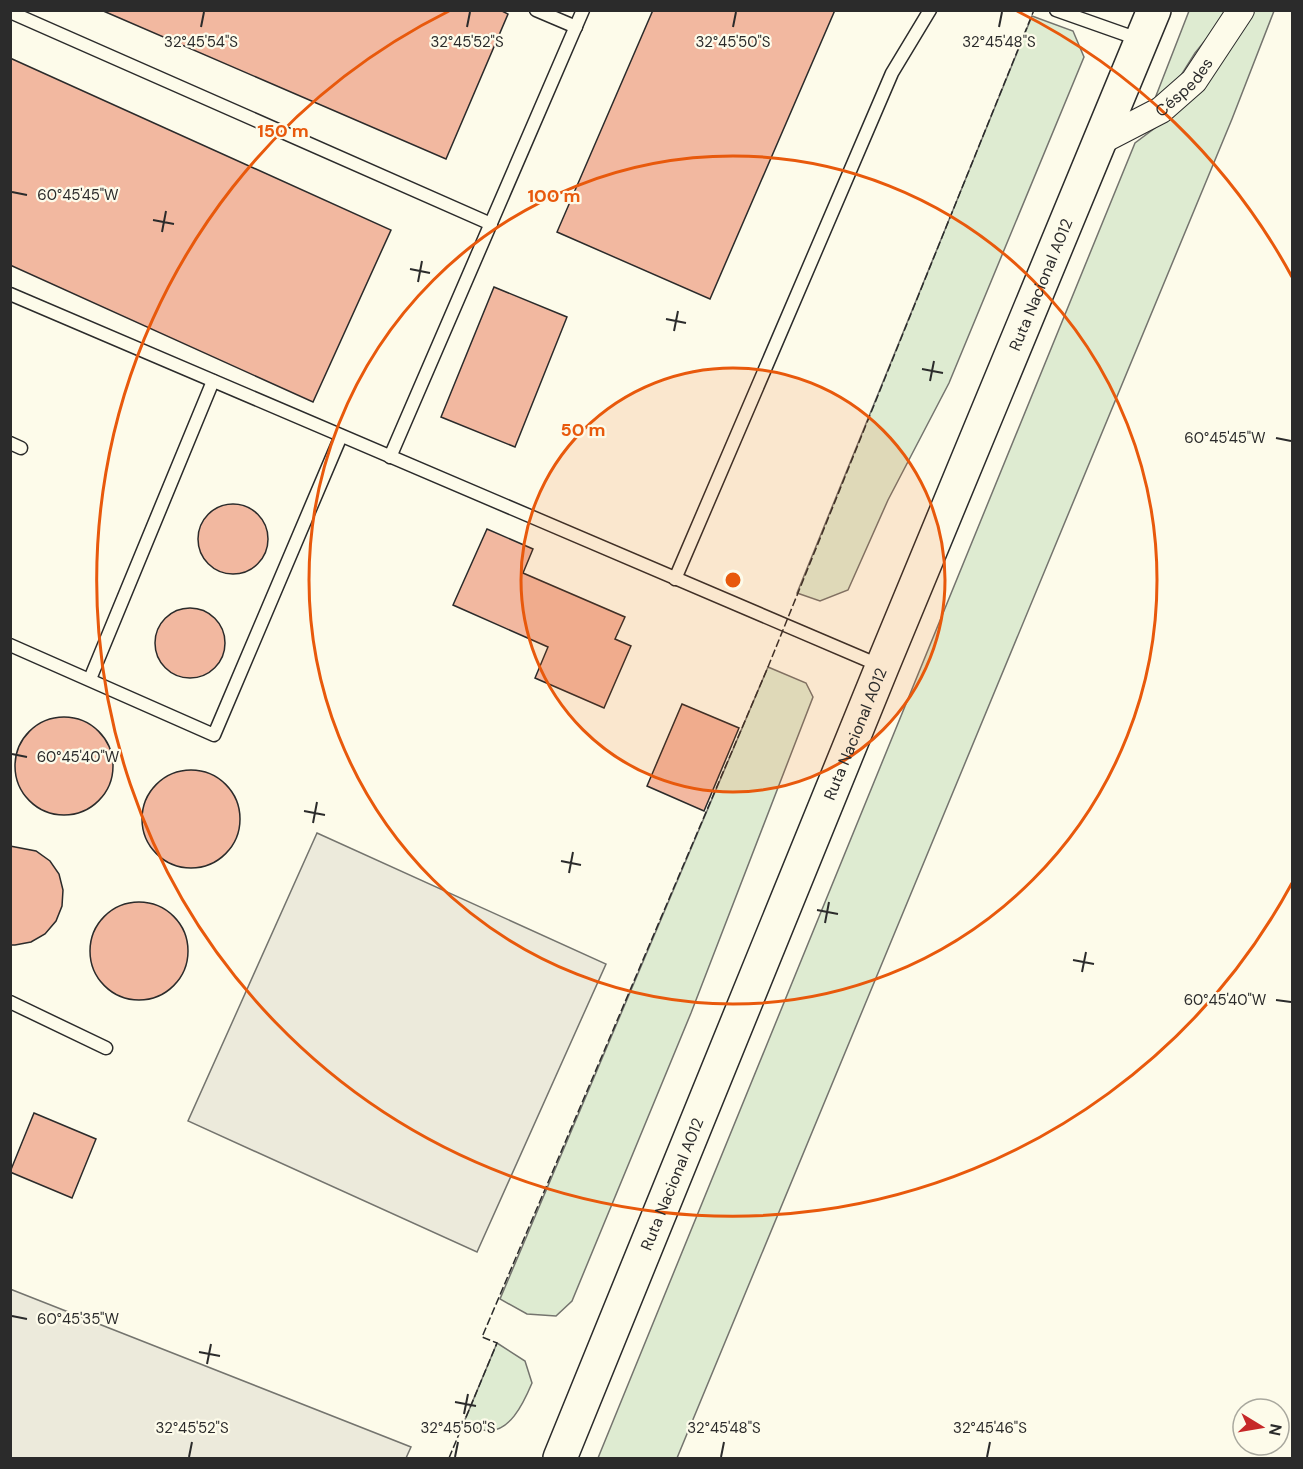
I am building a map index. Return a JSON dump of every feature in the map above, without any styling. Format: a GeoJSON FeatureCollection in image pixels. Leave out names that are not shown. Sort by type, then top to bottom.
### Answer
{"type":"FeatureCollection","features":[{"type":"Feature","properties":{"kind":"highway","name":"Ruta Nacional A012"},"geometry":{"type":"LineString","coordinates":[[560,1458],[882,667],[1103,140],[1154,10]]}},
{"type":"Feature","properties":{"kind":"street","name":"Céspedes"},"geometry":{"type":"LineString","coordinates":[[1103,140],[1161,110],[1194,81],[1241,10]]}},
{"type":"Feature","properties":{"kind":"lane"},"geometry":{"type":"LineString","coordinates":[[536,10],[576,27]]}},
{"type":"Feature","properties":{"kind":"lane"},"geometry":{"type":"LineString","coordinates":[[390,457],[583,10]]}},
{"type":"Feature","properties":{"kind":"lane"},"geometry":{"type":"LineString","coordinates":[[675,579],[892,73],[930,10]]}},
{"type":"Feature","properties":{"kind":"lane"},"geometry":{"type":"LineString","coordinates":[[1056,10],[1142,41]]}},
{"type":"Feature","properties":{"kind":"lane"},"geometry":{"type":"LineString","coordinates":[[10,12],[491,224]]}},
{"type":"Feature","properties":{"kind":"lane"},"geometry":{"type":"LineString","coordinates":[[10,294],[882,667]]}},
{"type":"Feature","properties":{"kind":"lane"},"geometry":{"type":"LineString","coordinates":[[90,679],[213,381]]}},
{"type":"Feature","properties":{"kind":"lane"},"geometry":{"type":"LineString","coordinates":[[10,645],[214,735],[341,436]]}},
{"type":"Feature","properties":{"kind":"lane"},"geometry":{"type":"LineString","coordinates":[[10,1002],[105,1048]]}},
{"type":"Feature","properties":{"kind":"green space"},"geometry":{"type":"Polygon","coordinates":[[[1189,11],[1229,11],[1195,53],[1180,77],[1154,101],[1189,11]]]}},
{"type":"Feature","properties":{"kind":"green space"},"geometry":{"type":"Polygon","coordinates":[[[1251,11],[1274,11],[1232,119],[677,1458],[598,1458],[1135,143],[1163,122],[1251,11]]]}},
{"type":"Feature","properties":{"kind":"green space"},"geometry":{"type":"Polygon","coordinates":[[[1032,16],[1073,31],[1084,57],[949,383],[888,500],[848,590],[820,601],[797,593],[1032,16]]]}},
{"type":"Feature","properties":{"kind":"green space"},"geometry":{"type":"Polygon","coordinates":[[[768,667],[806,683],[813,697],[691,1013],[572,1301],[556,1316],[527,1314],[500,1299],[768,667]]]}},
{"type":"Feature","properties":{"kind":"green space"},"geometry":{"type":"Polygon","coordinates":[[[497,1343],[525,1361],[532,1383],[520,1408],[508,1423],[500,1428],[483,1430],[464,1422],[497,1343]]]}},
{"type":"Feature","properties":{"kind":"shaded area"},"geometry":{"type":"Polygon","coordinates":[[[317,833],[606,964],[477,1252],[188,1121],[317,833]]]}},
{"type":"Feature","properties":{"kind":"shaded area"},"geometry":{"type":"Polygon","coordinates":[[[10,1289],[411,1447],[406,1458],[11,1458],[10,1289]]]}},
{"type":"Feature","properties":{"kind":"building"},"geometry":{"type":"Polygon","coordinates":[[[101,10],[500,10],[508,14],[446,159],[101,10]]]}},
{"type":"Feature","properties":{"kind":"building"},"geometry":{"type":"Polygon","coordinates":[[[653,10],[835,10],[710,299],[557,232],[653,10]]]}},
{"type":"Feature","properties":{"kind":"building"},"geometry":{"type":"Polygon","coordinates":[[[10,58],[391,230],[313,402],[10,265],[10,58]]]}},
{"type":"Feature","properties":{"kind":"building"},"geometry":{"type":"Polygon","coordinates":[[[494,287],[567,317],[515,447],[441,417],[494,287]]]}},
{"type":"Feature","properties":{"kind":"building"},"geometry":{"type":"Polygon","coordinates":[[[233,504],[246,507],[258,514],[265,526],[268,539],[265,552],[258,564],[246,571],[233,574],[220,571],[208,564],[201,552],[198,539],[201,526],[208,514],[220,507],[233,504]]]}},
{"type":"Feature","properties":{"kind":"building"},"geometry":{"type":"Polygon","coordinates":[[[487,529],[533,549],[523,573],[625,617],[615,639],[631,646],[604,708],[535,678],[548,647],[453,605],[487,529]]]}},
{"type":"Feature","properties":{"kind":"building"},"geometry":{"type":"Polygon","coordinates":[[[190,608],[203,611],[215,618],[222,630],[225,643],[222,656],[215,668],[203,675],[190,678],[177,675],[165,668],[158,656],[155,643],[158,630],[165,618],[177,611],[190,608]]]}},
{"type":"Feature","properties":{"kind":"building"},"geometry":{"type":"Polygon","coordinates":[[[682,704],[739,728],[704,811],[647,786],[682,704]]]}},
{"type":"Feature","properties":{"kind":"building"},"geometry":{"type":"Polygon","coordinates":[[[64,717],[83,721],[99,731],[109,747],[113,766],[109,785],[99,801],[83,811],[64,815],[45,811],[29,801],[19,785],[15,766],[19,747],[29,731],[45,721],[64,717]]]}},
{"type":"Feature","properties":{"kind":"building"},"geometry":{"type":"Polygon","coordinates":[[[191,770],[210,774],[226,784],[236,800],[240,819],[236,838],[226,854],[210,864],[191,868],[172,864],[156,854],[146,838],[142,819],[146,800],[156,784],[172,774],[191,770]]]}},
{"type":"Feature","properties":{"kind":"building"},"geometry":{"type":"Polygon","coordinates":[[[10,846],[36,851],[50,861],[59,874],[63,890],[62,906],[56,921],[45,934],[31,942],[15,945],[10,945],[10,846]]]}},
{"type":"Feature","properties":{"kind":"building"},"geometry":{"type":"Polygon","coordinates":[[[139,902],[158,906],[174,916],[184,932],[188,951],[184,970],[174,986],[158,996],[139,1000],[120,996],[104,986],[94,970],[90,951],[94,932],[104,916],[120,906],[139,902]]]}},
{"type":"Feature","properties":{"kind":"building"},"geometry":{"type":"Polygon","coordinates":[[[34,1113],[96,1139],[72,1198],[10,1172],[34,1113]]]}},
{"type":"Feature","properties":{"kind":"fence"},"geometry":{"type":"LineString","coordinates":[[449,1458],[497,1343],[482,1337],[768,667],[1034,10]]}}]}
